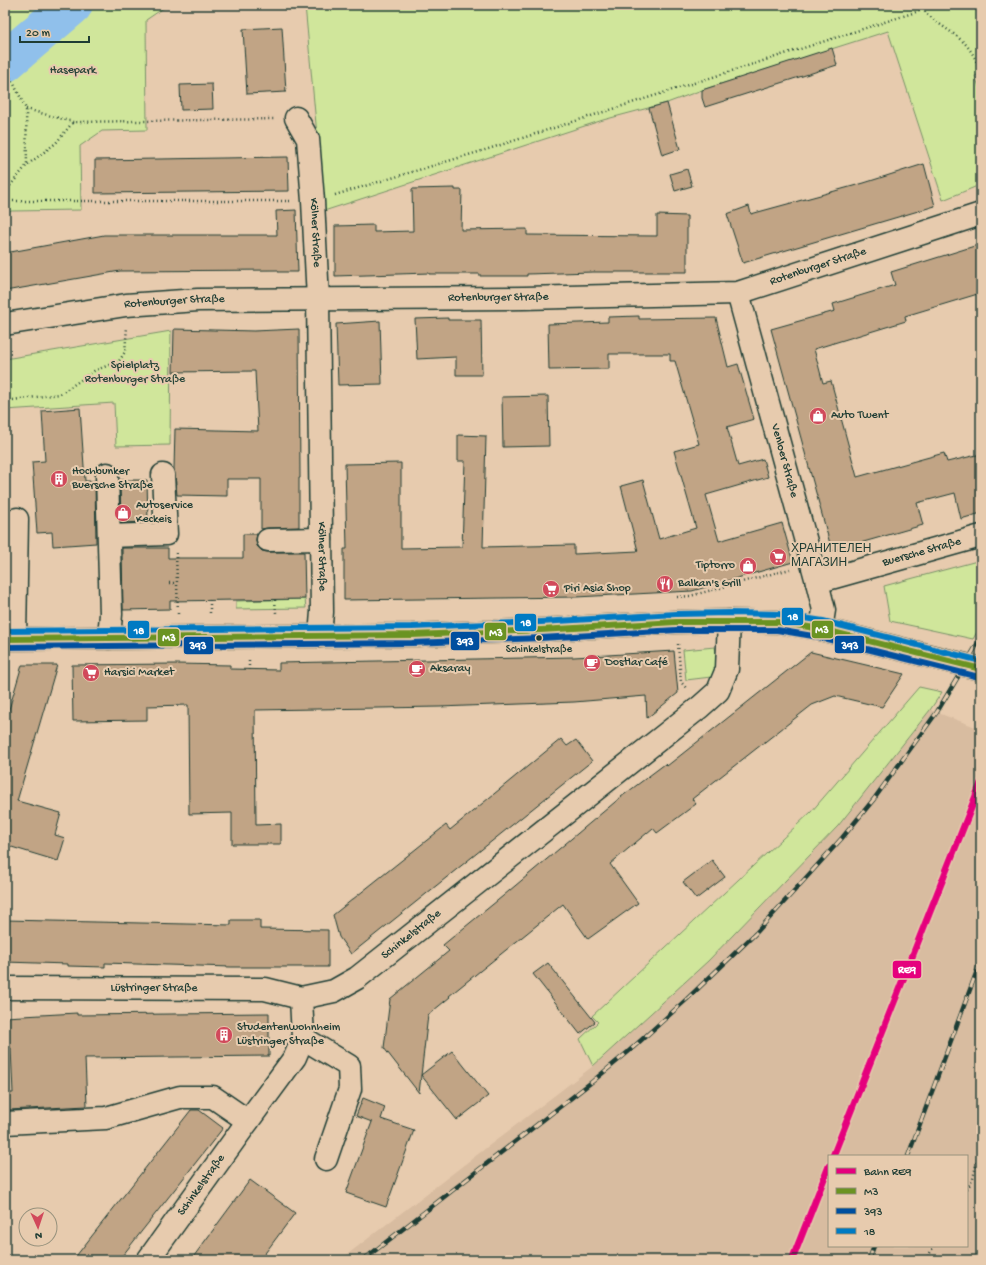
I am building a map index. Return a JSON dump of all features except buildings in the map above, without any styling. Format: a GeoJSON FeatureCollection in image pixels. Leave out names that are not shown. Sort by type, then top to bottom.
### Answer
{"type":"FeatureCollection","features":[{"type":"Feature","properties":{"kind":"main road"},"geometry":{"type":"LineString","coordinates":[[10,639],[320,636],[479,632],[729,620],[778,622],[821,629],[981,669]]}},
{"type":"Feature","properties":{"kind":"street","name":"Kölner Straße"},"geometry":{"type":"LineString","coordinates":[[296,118],[308,139],[318,299],[322,612],[320,636]]}},
{"type":"Feature","properties":{"kind":"street","name":"Rotenburger Straße"},"geometry":{"type":"LineString","coordinates":[[5,324],[126,305],[198,300],[524,298],[738,293],[981,214]]}},
{"type":"Feature","properties":{"kind":"street","name":"Venloer Straße"},"geometry":{"type":"LineString","coordinates":[[738,293],[815,573],[824,610],[821,629]]}},
{"type":"Feature","properties":{"kind":"street"},"geometry":{"type":"LineString","coordinates":[[107,474],[111,614],[109,638]]}},
{"type":"Feature","properties":{"kind":"street"},"geometry":{"type":"LineString","coordinates":[[109,536],[166,534],[163,474]]}},
{"type":"Feature","properties":{"kind":"street"},"geometry":{"type":"LineString","coordinates":[[10,639],[17,519]]}},
{"type":"Feature","properties":{"kind":"street","name":"Buersche Straße"},"geometry":{"type":"LineString","coordinates":[[815,573],[981,536]]}},
{"type":"Feature","properties":{"kind":"street"},"geometry":{"type":"LineString","coordinates":[[268,540],[321,539]]}},
{"type":"Feature","properties":{"kind":"street","name":"Schinkelstraße"},"geometry":{"type":"LineString","coordinates":[[148,1260],[295,1057],[303,1038],[301,998],[334,991],[357,978],[700,707],[718,691],[727,669],[729,620]]}},
{"type":"Feature","properties":{"kind":"street","name":"Lüstringer Straße"},"geometry":{"type":"LineString","coordinates":[[5,988],[265,989],[301,998]]}},
{"type":"Feature","properties":{"kind":"street"},"geometry":{"type":"LineString","coordinates":[[303,1038],[349,1066],[350,1089],[326,1159]]}},
{"type":"Feature","properties":{"kind":"street"},"geometry":{"type":"LineString","coordinates":[[5,1123],[106,1118],[180,1097],[212,1097],[248,1120]]}},
{"type":"Feature","properties":{"kind":"path"},"geometry":{"type":"LineString","coordinates":[[920,5],[922,10],[961,40],[974,56],[981,72]]}},
{"type":"Feature","properties":{"kind":"path"},"geometry":{"type":"LineString","coordinates":[[5,201],[313,201],[486,150],[922,10]]}},
{"type":"Feature","properties":{"kind":"path"},"geometry":{"type":"LineString","coordinates":[[5,72],[12,80],[26,109],[27,165]]}},
{"type":"Feature","properties":{"kind":"path"},"geometry":{"type":"LineString","coordinates":[[26,109],[73,122],[296,118]]}},
{"type":"Feature","properties":{"kind":"path"},"geometry":{"type":"LineString","coordinates":[[5,192],[27,165],[56,143],[73,122]]}},
{"type":"Feature","properties":{"kind":"path"},"geometry":{"type":"LineString","coordinates":[[5,401],[60,394],[94,371],[119,361],[125,352],[127,338],[126,305]]}},
{"type":"Feature","properties":{"kind":"path"},"geometry":{"type":"LineString","coordinates":[[166,534],[176,547],[178,614]]}},
{"type":"Feature","properties":{"kind":"path"},"geometry":{"type":"LineString","coordinates":[[675,598],[815,573]]}},
{"type":"Feature","properties":{"kind":"path"},"geometry":{"type":"LineString","coordinates":[[169,583],[177,582]]}},
{"type":"Feature","properties":{"kind":"path"},"geometry":{"type":"LineString","coordinates":[[210,600],[210,614]]}},
{"type":"Feature","properties":{"kind":"path"},"geometry":{"type":"LineString","coordinates":[[275,600],[276,613]]}},
{"type":"Feature","properties":{"kind":"path"},"geometry":{"type":"LineString","coordinates":[[678,646],[682,682],[700,707]]}},
{"type":"Feature","properties":{"kind":"path"},"geometry":{"type":"LineString","coordinates":[[249,661],[249,670]]}},
{"type":"Feature","properties":{"kind":"path"},"geometry":{"type":"LineString","coordinates":[[968,1187],[973,1179],[981,1142]]}},
{"type":"Feature","properties":{"kind":"path"},"geometry":{"type":"LineString","coordinates":[[926,1260],[933,1247]]}},
{"type":"Feature","properties":{"kind":"shaded area"},"geometry":{"type":"Polygon","coordinates":[[[930,710],[981,729],[981,1260],[340,1260],[593,1066],[708,961],[838,826],[930,710]]]}},
{"type":"Feature","properties":{"kind":"green space","name":"Hasepark"},"geometry":{"type":"Polygon","coordinates":[[[5,5],[168,5],[146,20],[147,130],[102,131],[80,146],[81,210],[11,211],[5,217],[5,5]]]}},
{"type":"Feature","properties":{"kind":"green space"},"geometry":{"type":"Polygon","coordinates":[[[305,5],[972,5],[981,9],[981,73],[975,76],[981,92],[981,182],[975,187],[943,200],[888,31],[699,91],[667,103],[603,120],[324,211],[305,5]]]}},
{"type":"Feature","properties":{"kind":"green space","name":"Spielplatz Rotenburger Straße"},"geometry":{"type":"Polygon","coordinates":[[[171,331],[170,445],[116,446],[114,403],[5,410],[5,359],[171,331]]]}},
{"type":"Feature","properties":{"kind":"green space"},"geometry":{"type":"Polygon","coordinates":[[[981,560],[981,625],[973,639],[890,621],[884,586],[981,560]]]}},
{"type":"Feature","properties":{"kind":"green space"},"geometry":{"type":"Polygon","coordinates":[[[305,599],[306,608],[236,609],[236,601],[305,599]]]}},
{"type":"Feature","properties":{"kind":"green space"},"geometry":{"type":"Polygon","coordinates":[[[715,647],[716,662],[711,677],[686,680],[683,650],[715,647]]]}},
{"type":"Feature","properties":{"kind":"green space"},"geometry":{"type":"Polygon","coordinates":[[[919,687],[942,692],[930,710],[838,826],[708,961],[593,1066],[580,1039],[598,1022],[592,1016],[811,812],[919,687]]]}},
{"type":"Feature","properties":{"kind":"waterway"},"geometry":{"type":"LineString","coordinates":[[5,62],[72,5]]}},
{"type":"Feature","properties":{"kind":"railway"},"geometry":{"type":"LineString","coordinates":[[363,1260],[593,1081],[628,1052],[687,999],[756,933],[842,838],[874,799],[937,712],[981,638]]}},
{"type":"Feature","properties":{"kind":"railway"},"geometry":{"type":"LineString","coordinates":[[908,1155],[981,960]]}},
{"type":"Feature","properties":{"kind":"railway"},"geometry":{"type":"LineString","coordinates":[[869,1260],[874,1247]]}},
{"type":"Feature","properties":{"kind":"rail line","name":"RE9"},"geometry":{"type":"LineString","coordinates":[[833,1155],[981,783]]}},
{"type":"Feature","properties":{"kind":"rail line","name":"RE9"},"geometry":{"type":"LineString","coordinates":[[792,1260],[828,1169]]}},
{"type":"Feature","properties":{"kind":"transit line","name":"18"},"geometry":{"type":"LineString","coordinates":[[5,631],[412,627],[541,622],[676,614],[778,614],[823,621],[981,661]]}},
{"type":"Feature","properties":{"kind":"transit line","name":"M3"},"geometry":{"type":"LineString","coordinates":[[5,639],[412,635],[541,630],[676,622],[778,622],[821,629],[981,669]]}},
{"type":"Feature","properties":{"kind":"transit line","name":"393"},"geometry":{"type":"LineString","coordinates":[[5,647],[412,643],[541,638],[676,630],[777,630],[819,637],[979,677]]}},
{"type":"Feature","properties":{"kind":"place","name":"Auto Twent"},"geometry":{"type":"Point","coordinates":[818,416]}},
{"type":"Feature","properties":{"kind":"place","name":"Hochbunker Buersche Straße"},"geometry":{"type":"Point","coordinates":[59,479]}},
{"type":"Feature","properties":{"kind":"place","name":"Autoservice Keckeis"},"geometry":{"type":"Point","coordinates":[123,513]}},
{"type":"Feature","properties":{"kind":"place","name":"ХРАНИТЕЛЕН МАГАЗИН"},"geometry":{"type":"Point","coordinates":[778,557]}},
{"type":"Feature","properties":{"kind":"place","name":"Tiptorro"},"geometry":{"type":"Point","coordinates":[748,566]}},
{"type":"Feature","properties":{"kind":"place","name":"Balkan's Grill"},"geometry":{"type":"Point","coordinates":[665,584]}},
{"type":"Feature","properties":{"kind":"place","name":"Piri Asia Shop"},"geometry":{"type":"Point","coordinates":[551,589]}},
{"type":"Feature","properties":{"kind":"place","name":"Schinkelstraße"},"geometry":{"type":"Point","coordinates":[539,638]}},
{"type":"Feature","properties":{"kind":"place","name":"Dostlar Café"},"geometry":{"type":"Point","coordinates":[592,663]}},
{"type":"Feature","properties":{"kind":"place","name":"Aksaray"},"geometry":{"type":"Point","coordinates":[417,669]}},
{"type":"Feature","properties":{"kind":"place","name":"Harsici Market"},"geometry":{"type":"Point","coordinates":[91,673]}},
{"type":"Feature","properties":{"kind":"place","name":"Studentenwohnheim Lüstringer Straße"},"geometry":{"type":"Point","coordinates":[224,1035]}}]}
